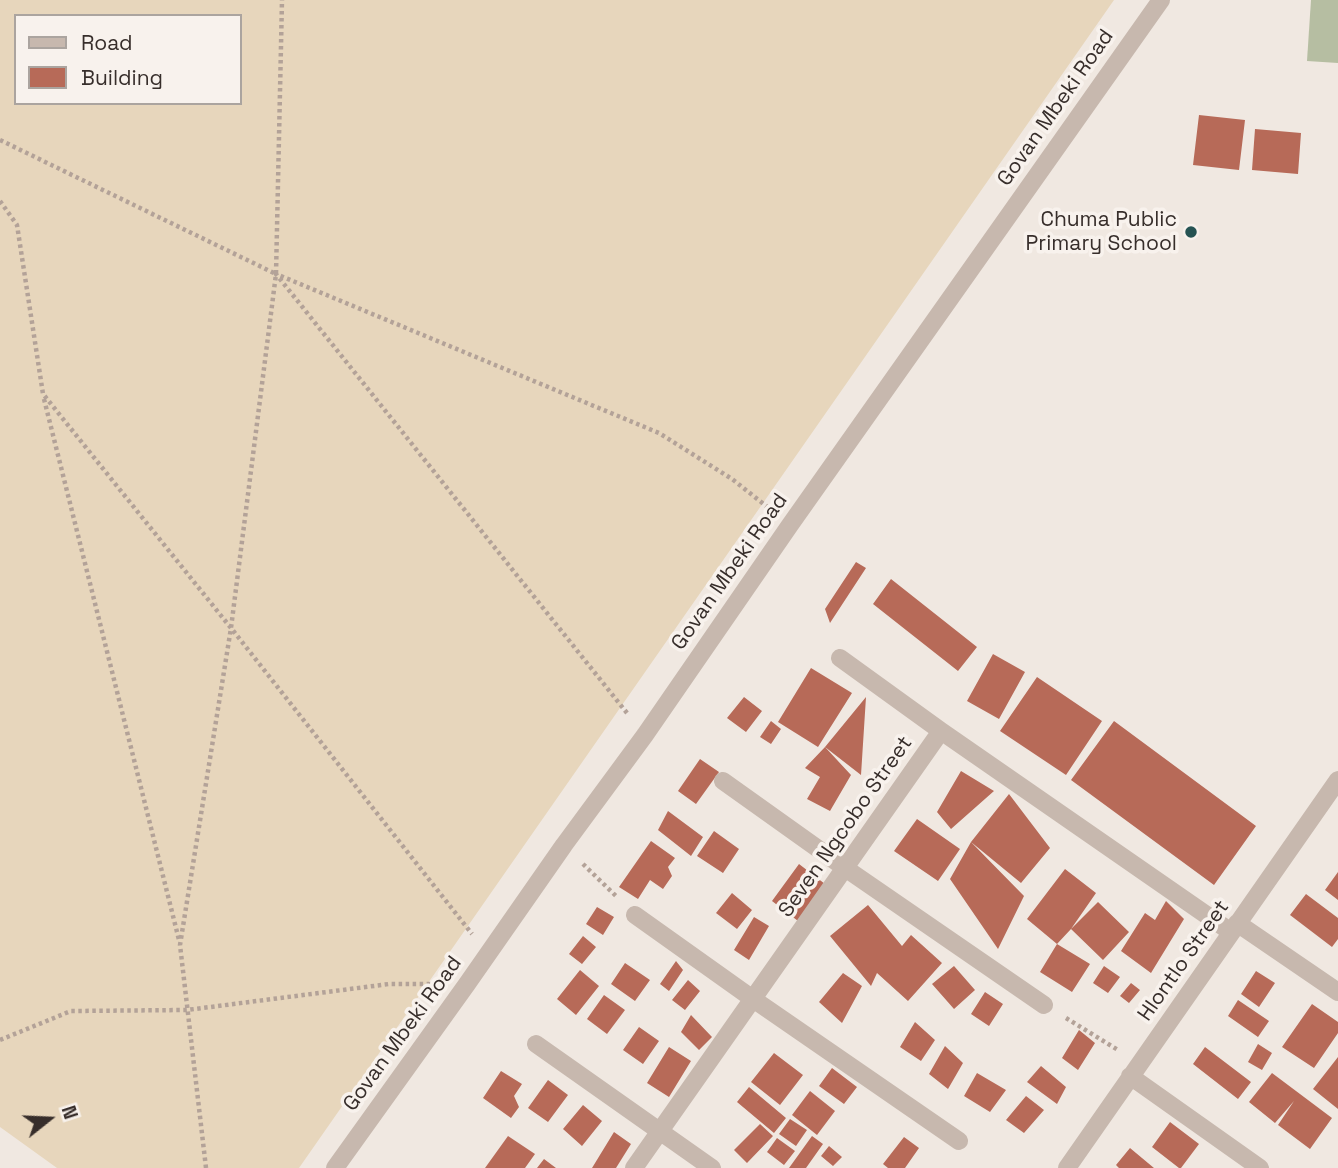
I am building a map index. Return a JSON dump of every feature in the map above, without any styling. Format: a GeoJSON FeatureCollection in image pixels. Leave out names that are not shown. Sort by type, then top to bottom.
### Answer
{"type":"FeatureCollection","features":[{"type":"Feature","properties":{"kind":"street","name":"Govan Mbeki Road"},"geometry":{"type":"LineString","coordinates":[[335,1168],[645,735],[1161,0]]}},
{"type":"Feature","properties":{"kind":"street"},"geometry":{"type":"LineString","coordinates":[[840,657],[941,731]]}},
{"type":"Feature","properties":{"kind":"street","name":"Seven Ngcobo Street"},"geometry":{"type":"LineString","coordinates":[[634,1168],[941,731],[1234,928],[1338,992]]}},
{"type":"Feature","properties":{"kind":"street"},"geometry":{"type":"LineString","coordinates":[[723,780],[1044,1005]]}},
{"type":"Feature","properties":{"kind":"street","name":"Hlontlo Street"},"geometry":{"type":"LineString","coordinates":[[1067,1168],[1338,780]]}},
{"type":"Feature","properties":{"kind":"street"},"geometry":{"type":"LineString","coordinates":[[635,915],[959,1141]]}},
{"type":"Feature","properties":{"kind":"street"},"geometry":{"type":"LineString","coordinates":[[536,1044],[712,1168]]}},
{"type":"Feature","properties":{"kind":"street"},"geometry":{"type":"LineString","coordinates":[[1135,1070],[1260,1168]]}},
{"type":"Feature","properties":{"kind":"path"},"geometry":{"type":"LineString","coordinates":[[180,945],[232,628],[276,274],[282,0]]}},
{"type":"Feature","properties":{"kind":"path"},"geometry":{"type":"LineString","coordinates":[[0,140],[276,274],[659,433],[732,479],[790,525]]}},
{"type":"Feature","properties":{"kind":"path"},"geometry":{"type":"LineString","coordinates":[[0,201],[17,225],[43,394],[180,945],[206,1168]]}},
{"type":"Feature","properties":{"kind":"path"},"geometry":{"type":"LineString","coordinates":[[276,274],[645,735]]}},
{"type":"Feature","properties":{"kind":"path"},"geometry":{"type":"LineString","coordinates":[[43,394],[232,628],[488,954]]}},
{"type":"Feature","properties":{"kind":"path"},"geometry":{"type":"LineString","coordinates":[[564,845],[635,915]]}},
{"type":"Feature","properties":{"kind":"path"},"geometry":{"type":"LineString","coordinates":[[0,1040],[71,1012],[187,1010],[389,984],[467,984]]}},
{"type":"Feature","properties":{"kind":"path"},"geometry":{"type":"LineString","coordinates":[[1044,1005],[1135,1070]]}},
{"type":"Feature","properties":{"kind":"green space"},"geometry":{"type":"Polygon","coordinates":[[[1311,0],[1338,0],[1338,63],[1307,61],[1311,0]]]}},
{"type":"Feature","properties":{"kind":"sand"},"geometry":{"type":"Polygon","coordinates":[[[0,0],[1114,0],[299,1168],[57,1168],[0,1127],[0,0]]]}},
{"type":"Feature","properties":{"kind":"building"},"geometry":{"type":"Polygon","coordinates":[[[1199,115],[1245,120],[1239,170],[1193,165],[1199,115]]]}},
{"type":"Feature","properties":{"kind":"building"},"geometry":{"type":"Polygon","coordinates":[[[1255,129],[1301,133],[1298,174],[1252,170],[1255,129]]]}},
{"type":"Feature","properties":{"kind":"building"},"geometry":{"type":"Polygon","coordinates":[[[856,562],[866,568],[830,623],[825,609],[856,562]]]}},
{"type":"Feature","properties":{"kind":"building"},"geometry":{"type":"Polygon","coordinates":[[[891,579],[977,647],[958,671],[873,604],[891,579]]]}},
{"type":"Feature","properties":{"kind":"building"},"geometry":{"type":"Polygon","coordinates":[[[993,654],[1025,672],[999,719],[967,701],[993,654]]]}},
{"type":"Feature","properties":{"kind":"building"},"geometry":{"type":"Polygon","coordinates":[[[811,668],[852,693],[818,747],[778,722],[811,668]]]}},
{"type":"Feature","properties":{"kind":"building"},"geometry":{"type":"Polygon","coordinates":[[[1037,677],[1102,721],[1066,775],[1000,731],[1037,677]]]}},
{"type":"Feature","properties":{"kind":"building"},"geometry":{"type":"Polygon","coordinates":[[[744,697],[762,711],[746,732],[727,718],[744,697]]]}},
{"type":"Feature","properties":{"kind":"building"},"geometry":{"type":"Polygon","coordinates":[[[866,697],[861,775],[825,747],[866,697]]]}},
{"type":"Feature","properties":{"kind":"building"},"geometry":{"type":"Polygon","coordinates":[[[771,721],[781,729],[771,744],[760,737],[771,721]]]}},
{"type":"Feature","properties":{"kind":"building"},"geometry":{"type":"Polygon","coordinates":[[[1114,721],[1256,826],[1214,885],[1071,780],[1114,721]]]}},
{"type":"Feature","properties":{"kind":"building"},"geometry":{"type":"Polygon","coordinates":[[[825,747],[851,775],[830,811],[807,799],[820,777],[805,768],[825,747]]]}},
{"type":"Feature","properties":{"kind":"building"},"geometry":{"type":"Polygon","coordinates":[[[700,759],[719,772],[696,804],[678,791],[700,759]]]}},
{"type":"Feature","properties":{"kind":"building"},"geometry":{"type":"Polygon","coordinates":[[[961,771],[994,791],[951,829],[937,812],[961,771]]]}},
{"type":"Feature","properties":{"kind":"building"},"geometry":{"type":"Polygon","coordinates":[[[1009,794],[1050,848],[1021,883],[971,842],[1009,794]]]}},
{"type":"Feature","properties":{"kind":"building"},"geometry":{"type":"Polygon","coordinates":[[[668,811],[703,837],[691,856],[658,830],[668,811]]]}},
{"type":"Feature","properties":{"kind":"building"},"geometry":{"type":"Polygon","coordinates":[[[917,819],[960,849],[938,881],[894,851],[917,819]]]}},
{"type":"Feature","properties":{"kind":"building"},"geometry":{"type":"Polygon","coordinates":[[[714,831],[739,849],[723,873],[697,856],[714,831]]]}},
{"type":"Feature","properties":{"kind":"building"},"geometry":{"type":"Polygon","coordinates":[[[651,841],[675,858],[668,867],[672,876],[663,889],[650,880],[638,899],[619,887],[651,841]]]}},
{"type":"Feature","properties":{"kind":"building"},"geometry":{"type":"Polygon","coordinates":[[[971,842],[1024,896],[998,949],[950,879],[971,842]]]}},
{"type":"Feature","properties":{"kind":"building"},"geometry":{"type":"Polygon","coordinates":[[[799,864],[825,884],[798,921],[772,901],[799,864]]]}},
{"type":"Feature","properties":{"kind":"building"},"geometry":{"type":"Polygon","coordinates":[[[1065,869],[1096,893],[1057,944],[1027,919],[1065,869]]]}},
{"type":"Feature","properties":{"kind":"building"},"geometry":{"type":"Polygon","coordinates":[[[1338,872],[1338,900],[1325,890],[1338,872]]]}},
{"type":"Feature","properties":{"kind":"building"},"geometry":{"type":"Polygon","coordinates":[[[732,893],[752,910],[737,929],[716,913],[732,893]]]}},
{"type":"Feature","properties":{"kind":"building"},"geometry":{"type":"Polygon","coordinates":[[[1306,894],[1338,918],[1338,939],[1332,947],[1290,915],[1306,894]]]}},
{"type":"Feature","properties":{"kind":"building"},"geometry":{"type":"Polygon","coordinates":[[[1166,901],[1184,919],[1151,973],[1121,951],[1145,913],[1155,920],[1166,901]]]}},
{"type":"Feature","properties":{"kind":"building"},"geometry":{"type":"Polygon","coordinates":[[[1098,902],[1129,932],[1103,960],[1071,929],[1098,902]]]}},
{"type":"Feature","properties":{"kind":"building"},"geometry":{"type":"Polygon","coordinates":[[[868,905],[902,946],[911,935],[942,963],[908,1001],[877,973],[871,986],[830,936],[868,905]]]}},
{"type":"Feature","properties":{"kind":"building"},"geometry":{"type":"Polygon","coordinates":[[[597,907],[614,917],[603,935],[586,924],[597,907]]]}},
{"type":"Feature","properties":{"kind":"building"},"geometry":{"type":"Polygon","coordinates":[[[754,917],[769,926],[749,960],[734,950],[754,917]]]}},
{"type":"Feature","properties":{"kind":"building"},"geometry":{"type":"Polygon","coordinates":[[[583,936],[596,947],[582,964],[569,954],[583,936]]]}},
{"type":"Feature","properties":{"kind":"building"},"geometry":{"type":"Polygon","coordinates":[[[1057,944],[1090,964],[1072,992],[1040,972],[1057,944]]]}},
{"type":"Feature","properties":{"kind":"building"},"geometry":{"type":"Polygon","coordinates":[[[676,961],[683,970],[669,991],[660,984],[676,961]]]}},
{"type":"Feature","properties":{"kind":"building"},"geometry":{"type":"Polygon","coordinates":[[[625,963],[650,980],[635,1001],[611,984],[625,963]]]}},
{"type":"Feature","properties":{"kind":"building"},"geometry":{"type":"Polygon","coordinates":[[[954,966],[975,990],[954,1009],[932,984],[954,966]]]}},
{"type":"Feature","properties":{"kind":"building"},"geometry":{"type":"Polygon","coordinates":[[[1104,966],[1120,977],[1108,993],[1093,983],[1104,966]]]}},
{"type":"Feature","properties":{"kind":"building"},"geometry":{"type":"Polygon","coordinates":[[[580,970],[599,986],[576,1015],[557,999],[580,970]]]}},
{"type":"Feature","properties":{"kind":"building"},"geometry":{"type":"Polygon","coordinates":[[[1256,971],[1275,983],[1259,1007],[1241,994],[1256,971]]]}},
{"type":"Feature","properties":{"kind":"building"},"geometry":{"type":"Polygon","coordinates":[[[843,973],[862,986],[842,1023],[819,1002],[843,973]]]}},
{"type":"Feature","properties":{"kind":"building"},"geometry":{"type":"Polygon","coordinates":[[[688,980],[700,991],[685,1010],[672,1000],[688,980]]]}},
{"type":"Feature","properties":{"kind":"building"},"geometry":{"type":"Polygon","coordinates":[[[1131,983],[1140,990],[1129,1003],[1120,996],[1131,983]]]}},
{"type":"Feature","properties":{"kind":"building"},"geometry":{"type":"Polygon","coordinates":[[[985,992],[1003,1004],[989,1026],[971,1014],[985,992]]]}},
{"type":"Feature","properties":{"kind":"building"},"geometry":{"type":"Polygon","coordinates":[[[604,995],[625,1010],[607,1034],[587,1019],[604,995]]]}},
{"type":"Feature","properties":{"kind":"building"},"geometry":{"type":"Polygon","coordinates":[[[1238,1000],[1269,1021],[1258,1037],[1228,1016],[1238,1000]]]}},
{"type":"Feature","properties":{"kind":"building"},"geometry":{"type":"Polygon","coordinates":[[[1312,1004],[1338,1022],[1338,1033],[1314,1068],[1282,1047],[1312,1004]]]}},
{"type":"Feature","properties":{"kind":"building"},"geometry":{"type":"Polygon","coordinates":[[[691,1015],[712,1037],[699,1050],[681,1032],[691,1015]]]}},
{"type":"Feature","properties":{"kind":"building"},"geometry":{"type":"Polygon","coordinates":[[[915,1022],[935,1040],[921,1061],[900,1047],[915,1022]]]}},
{"type":"Feature","properties":{"kind":"building"},"geometry":{"type":"Polygon","coordinates":[[[639,1027],[659,1041],[643,1064],[623,1050],[639,1027]]]}},
{"type":"Feature","properties":{"kind":"building"},"geometry":{"type":"Polygon","coordinates":[[[1079,1030],[1095,1043],[1078,1070],[1062,1058],[1079,1030]]]}},
{"type":"Feature","properties":{"kind":"building"},"geometry":{"type":"Polygon","coordinates":[[[1258,1044],[1272,1053],[1262,1070],[1248,1062],[1258,1044]]]}},
{"type":"Feature","properties":{"kind":"building"},"geometry":{"type":"Polygon","coordinates":[[[945,1046],[963,1063],[948,1089],[929,1074],[945,1046]]]}},
{"type":"Feature","properties":{"kind":"building"},"geometry":{"type":"Polygon","coordinates":[[[669,1047],[691,1061],[669,1097],[647,1083],[669,1047]]]}},
{"type":"Feature","properties":{"kind":"building"},"geometry":{"type":"Polygon","coordinates":[[[1205,1047],[1251,1082],[1238,1099],[1193,1064],[1205,1047]]]}},
{"type":"Feature","properties":{"kind":"building"},"geometry":{"type":"Polygon","coordinates":[[[774,1053],[803,1075],[780,1105],[751,1082],[774,1053]]]}},
{"type":"Feature","properties":{"kind":"building"},"geometry":{"type":"Polygon","coordinates":[[[1338,1057],[1338,1109],[1313,1089],[1338,1057]]]}},
{"type":"Feature","properties":{"kind":"building"},"geometry":{"type":"Polygon","coordinates":[[[1041,1066],[1066,1087],[1057,1104],[1027,1082],[1041,1066]]]}},
{"type":"Feature","properties":{"kind":"building"},"geometry":{"type":"Polygon","coordinates":[[[832,1068],[857,1087],[844,1104],[819,1086],[832,1068]]]}},
{"type":"Feature","properties":{"kind":"building"},"geometry":{"type":"Polygon","coordinates":[[[501,1071],[522,1084],[514,1096],[519,1107],[511,1118],[483,1098],[501,1071]]]}},
{"type":"Feature","properties":{"kind":"building"},"geometry":{"type":"Polygon","coordinates":[[[977,1073],[1006,1090],[990,1112],[964,1096],[977,1073]]]}},
{"type":"Feature","properties":{"kind":"building"},"geometry":{"type":"Polygon","coordinates":[[[1272,1073],[1332,1118],[1310,1149],[1278,1125],[1294,1101],[1275,1123],[1249,1102],[1272,1073]]]}},
{"type":"Feature","properties":{"kind":"building"},"geometry":{"type":"Polygon","coordinates":[[[548,1080],[568,1095],[548,1122],[528,1108],[548,1080]]]}},
{"type":"Feature","properties":{"kind":"building"},"geometry":{"type":"Polygon","coordinates":[[[749,1087],[786,1118],[774,1133],[737,1102],[749,1087]]]}},
{"type":"Feature","properties":{"kind":"building"},"geometry":{"type":"Polygon","coordinates":[[[810,1091],[835,1111],[817,1135],[792,1115],[810,1091]]]}},
{"type":"Feature","properties":{"kind":"building"},"geometry":{"type":"Polygon","coordinates":[[[1026,1096],[1044,1110],[1024,1133],[1006,1120],[1026,1096]]]}},
{"type":"Feature","properties":{"kind":"building"},"geometry":{"type":"Polygon","coordinates":[[[583,1105],[602,1121],[582,1146],[563,1129],[583,1105]]]}},
{"type":"Feature","properties":{"kind":"building"},"geometry":{"type":"Polygon","coordinates":[[[790,1119],[807,1130],[796,1146],[779,1134],[790,1119]]]}},
{"type":"Feature","properties":{"kind":"building"},"geometry":{"type":"Polygon","coordinates":[[[1170,1122],[1199,1144],[1181,1168],[1152,1147],[1170,1122]]]}},
{"type":"Feature","properties":{"kind":"building"},"geometry":{"type":"Polygon","coordinates":[[[760,1124],[773,1136],[747,1163],[734,1150],[760,1124]]]}},
{"type":"Feature","properties":{"kind":"building"},"geometry":{"type":"Polygon","coordinates":[[[614,1132],[631,1144],[616,1168],[592,1168],[614,1132]]]}},
{"type":"Feature","properties":{"kind":"building"},"geometry":{"type":"Polygon","coordinates":[[[508,1136],[535,1154],[525,1168],[485,1168],[508,1136]]]}},
{"type":"Feature","properties":{"kind":"building"},"geometry":{"type":"Polygon","coordinates":[[[812,1136],[823,1144],[806,1168],[789,1168],[812,1136]]]}},
{"type":"Feature","properties":{"kind":"building"},"geometry":{"type":"Polygon","coordinates":[[[904,1137],[919,1148],[905,1168],[888,1168],[883,1164],[904,1137]]]}},
{"type":"Feature","properties":{"kind":"building"},"geometry":{"type":"Polygon","coordinates":[[[777,1138],[795,1151],[784,1165],[767,1152],[777,1138]]]}},
{"type":"Feature","properties":{"kind":"building"},"geometry":{"type":"Polygon","coordinates":[[[829,1146],[842,1157],[833,1166],[821,1156],[829,1146]]]}},
{"type":"Feature","properties":{"kind":"building"},"geometry":{"type":"Polygon","coordinates":[[[1130,1148],[1154,1168],[1119,1168],[1116,1165],[1130,1148]]]}},
{"type":"Feature","properties":{"kind":"building"},"geometry":{"type":"Polygon","coordinates":[[[544,1159],[556,1168],[537,1168],[544,1159]]]}},
{"type":"Feature","properties":{"kind":"place","name":"Chuma Public Primary School"},"geometry":{"type":"Point","coordinates":[1191,232]}}]}
